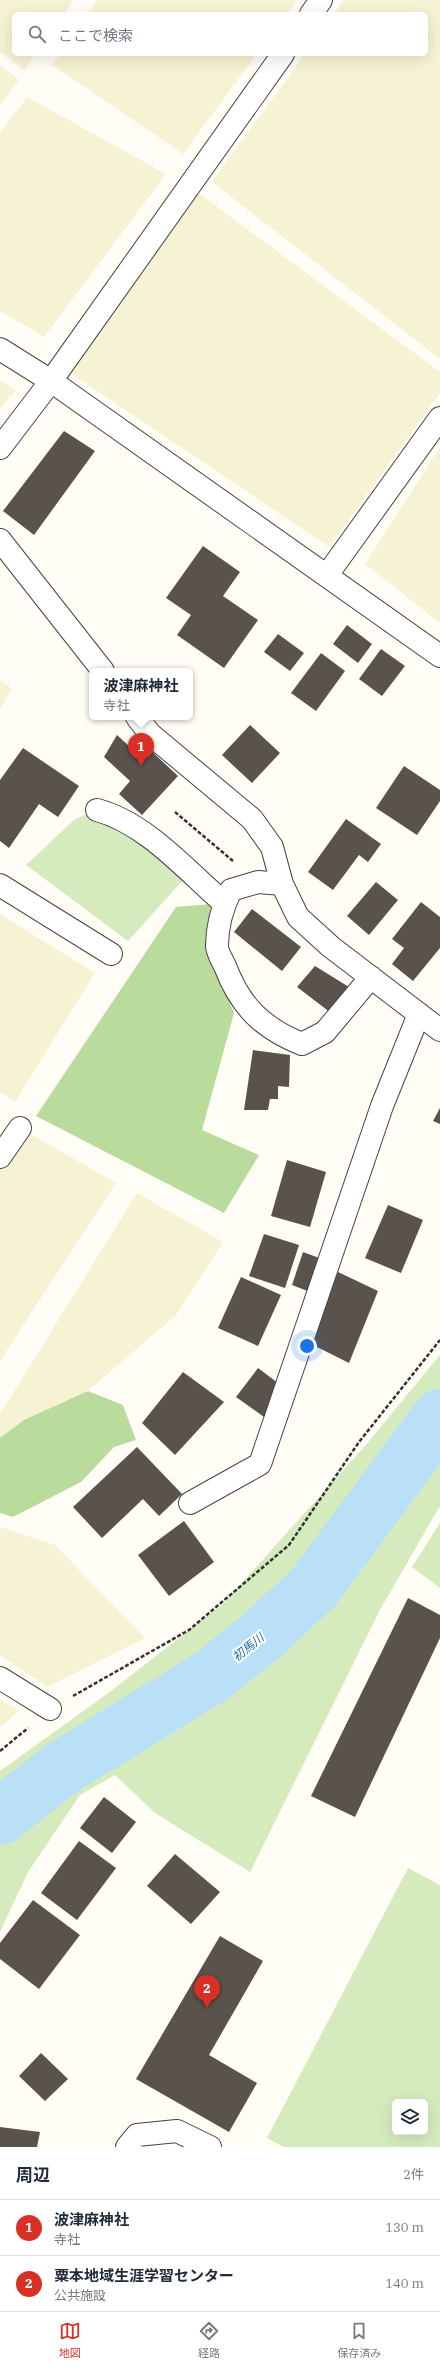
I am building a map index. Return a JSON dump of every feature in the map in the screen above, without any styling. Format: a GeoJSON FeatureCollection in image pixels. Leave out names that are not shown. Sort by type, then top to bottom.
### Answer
{"type":"FeatureCollection","features":[{"type":"Feature","properties":{"kind":"street"},"geometry":{"type":"LineString","coordinates":[[312,12],[321,0]]}},
{"type":"Feature","properties":{"kind":"street"},"geometry":{"type":"LineString","coordinates":[[0,448],[51,381],[282,56]]}},
{"type":"Feature","properties":{"kind":"street"},"geometry":{"type":"LineString","coordinates":[[0,349],[51,381],[440,656]]}},
{"type":"Feature","properties":{"kind":"street"},"geometry":{"type":"LineString","coordinates":[[327,575],[440,418]]}},
{"type":"Feature","properties":{"kind":"street"},"geometry":{"type":"LineString","coordinates":[[0,540],[101,668]]}},
{"type":"Feature","properties":{"kind":"street"},"geometry":{"type":"LineString","coordinates":[[139,720],[150,734],[252,819],[272,847],[282,884],[298,916],[331,947],[440,1030]]}},
{"type":"Feature","properties":{"kind":"street"},"geometry":{"type":"LineString","coordinates":[[97,810],[116,815],[140,829],[224,903]]}},
{"type":"Feature","properties":{"kind":"street"},"geometry":{"type":"LineString","coordinates":[[282,884],[258,882],[232,890],[224,903],[217,947],[230,981],[242,1003],[265,1025],[293,1041],[302,1044],[325,1032],[371,977]]}},
{"type":"Feature","properties":{"kind":"street"},"geometry":{"type":"LineString","coordinates":[[0,885],[111,954]]}},
{"type":"Feature","properties":{"kind":"street"},"geometry":{"type":"LineString","coordinates":[[190,1503],[260,1464],[382,1106],[419,1014]]}},
{"type":"Feature","properties":{"kind":"street"},"geometry":{"type":"LineString","coordinates":[[0,1158],[20,1128]]}},
{"type":"Feature","properties":{"kind":"street"},"geometry":{"type":"LineString","coordinates":[[0,1678],[50,1709]]}},
{"type":"Feature","properties":{"kind":"street"},"geometry":{"type":"LineString","coordinates":[[127,2147],[137,2135],[177,2131],[210,2147]]}},
{"type":"Feature","properties":{"kind":"path"},"geometry":{"type":"LineString","coordinates":[[175,812],[258,882]]}},
{"type":"Feature","properties":{"kind":"path"},"geometry":{"type":"LineString","coordinates":[[0,1752],[50,1709],[189,1630],[289,1545],[359,1442],[440,1340]]}},
{"type":"Feature","properties":{"kind":"shaded area"},"geometry":{"type":"Polygon","coordinates":[[[0,0],[74,0],[65,12],[12,12],[12,56],[34,56],[24,70],[0,52],[0,0]]]}},
{"type":"Feature","properties":{"kind":"shaded area"},"geometry":{"type":"Polygon","coordinates":[[[98,0],[297,0],[288,12],[89,12],[98,0]]]}},
{"type":"Feature","properties":{"kind":"shaded area"},"geometry":{"type":"Polygon","coordinates":[[[344,0],[440,0],[440,359],[212,182],[304,56],[428,56],[428,12],[335,12],[344,0]]]}},
{"type":"Feature","properties":{"kind":"shaded area"},"geometry":{"type":"Polygon","coordinates":[[[59,56],[256,56],[183,154],[52,65],[59,56]]]}},
{"type":"Feature","properties":{"kind":"shaded area"},"geometry":{"type":"Polygon","coordinates":[[[0,65],[19,80],[0,105],[0,65]]]}},
{"type":"Feature","properties":{"kind":"shaded area"},"geometry":{"type":"Polygon","coordinates":[[[27,97],[166,174],[44,337],[0,311],[0,133],[27,97]]]}},
{"type":"Feature","properties":{"kind":"shaded area"},"geometry":{"type":"Polygon","coordinates":[[[197,192],[440,372],[440,393],[329,547],[66,370],[197,192]]]}},
{"type":"Feature","properties":{"kind":"shaded area"},"geometry":{"type":"Polygon","coordinates":[[[0,380],[16,390],[0,409],[0,380]]]}},
{"type":"Feature","properties":{"kind":"shaded area"},"geometry":{"type":"Polygon","coordinates":[[[440,447],[440,623],[365,564],[440,447]]]}},
{"type":"Feature","properties":{"kind":"shaded area"},"geometry":{"type":"Polygon","coordinates":[[[0,680],[12,689],[0,709],[0,680]]]}},
{"type":"Feature","properties":{"kind":"shaded area"},"geometry":{"type":"Polygon","coordinates":[[[0,914],[95,973],[15,1102],[0,1092],[0,914]]]}},
{"type":"Feature","properties":{"kind":"shaded area"},"geometry":{"type":"Polygon","coordinates":[[[20,1128],[116,1183],[0,1361],[0,1157],[20,1128]]]}},
{"type":"Feature","properties":{"kind":"shaded area"},"geometry":{"type":"Polygon","coordinates":[[[137,1193],[223,1242],[176,1315],[81,1397],[0,1440],[0,1414],[137,1193]]]}},
{"type":"Feature","properties":{"kind":"shaded area"},"geometry":{"type":"Polygon","coordinates":[[[0,1527],[55,1545],[145,1638],[47,1687],[0,1655],[0,1527]]]}},
{"type":"Feature","properties":{"kind":"shaded area"},"geometry":{"type":"Polygon","coordinates":[[[0,1699],[19,1711],[0,1727],[0,1699]]]}},
{"type":"Feature","properties":{"kind":"green space"},"geometry":{"type":"Polygon","coordinates":[[[97,810],[185,878],[128,941],[26,865],[75,819],[97,810]]]}},
{"type":"Feature","properties":{"kind":"green space"},"geometry":{"type":"Polygon","coordinates":[[[224,903],[206,944],[234,1013],[202,1130],[259,1155],[224,1213],[36,1116],[176,907],[224,903]]]}},
{"type":"Feature","properties":{"kind":"green space"},"geometry":{"type":"Polygon","coordinates":[[[440,1355],[440,1506],[381,1608],[250,1872],[155,1813],[115,1775],[80,1795],[28,1872],[0,1932],[0,1771],[107,1694],[223,1604],[364,1447],[440,1355]]]}},
{"type":"Feature","properties":{"kind":"green space"},"geometry":{"type":"Polygon","coordinates":[[[88,1391],[123,1405],[136,1440],[114,1447],[81,1482],[13,1517],[0,1513],[0,1438],[24,1420],[88,1391]]]}},
{"type":"Feature","properties":{"kind":"green space"},"geometry":{"type":"Polygon","coordinates":[[[440,1523],[440,1588],[412,1567],[440,1523]]]}},
{"type":"Feature","properties":{"kind":"green space"},"geometry":{"type":"Polygon","coordinates":[[[408,1868],[440,1885],[440,2147],[284,2147],[267,2138],[408,1868]]]}},
{"type":"Feature","properties":{"kind":"building"},"geometry":{"type":"Polygon","coordinates":[[[64,431],[95,451],[34,535],[3,511],[64,431]]]}},
{"type":"Feature","properties":{"kind":"building"},"geometry":{"type":"Polygon","coordinates":[[[203,546],[240,572],[223,596],[258,620],[224,668],[177,635],[191,615],[166,598],[203,546]]]}},
{"type":"Feature","properties":{"kind":"building"},"geometry":{"type":"Polygon","coordinates":[[[347,625],[372,644],[358,663],[333,644],[347,625]]]}},
{"type":"Feature","properties":{"kind":"building"},"geometry":{"type":"Polygon","coordinates":[[[278,634],[304,653],[290,671],[264,652],[278,634]]]}},
{"type":"Feature","properties":{"kind":"building"},"geometry":{"type":"Polygon","coordinates":[[[381,649],[405,666],[382,696],[359,679],[381,649]]]}},
{"type":"Feature","properties":{"kind":"building"},"geometry":{"type":"Polygon","coordinates":[[[321,653],[345,671],[316,711],[291,693],[321,653]]]}},
{"type":"Feature","properties":{"kind":"building"},"geometry":{"type":"Polygon","coordinates":[[[250,725],[280,753],[252,783],[222,755],[250,725]]]}},
{"type":"Feature","properties":{"kind":"building"},"geometry":{"type":"Polygon","coordinates":[[[117,735],[140,756],[147,747],[178,776],[142,815],[119,794],[130,781],[104,757],[117,735]]]}},
{"type":"Feature","properties":{"kind":"building"},"geometry":{"type":"Polygon","coordinates":[[[23,748],[79,786],[58,817],[39,804],[9,848],[0,841],[0,780],[23,748]]]}},
{"type":"Feature","properties":{"kind":"building"},"geometry":{"type":"Polygon","coordinates":[[[404,766],[440,790],[440,801],[417,835],[376,808],[404,766]]]}},
{"type":"Feature","properties":{"kind":"building"},"geometry":{"type":"Polygon","coordinates":[[[346,819],[381,844],[368,862],[359,855],[333,890],[308,872],[346,819]]]}},
{"type":"Feature","properties":{"kind":"building"},"geometry":{"type":"Polygon","coordinates":[[[376,882],[398,900],[369,935],[347,916],[376,882]]]}},
{"type":"Feature","properties":{"kind":"building"},"geometry":{"type":"Polygon","coordinates":[[[421,902],[440,917],[440,948],[413,981],[392,964],[404,948],[392,939],[421,902]]]}},
{"type":"Feature","properties":{"kind":"building"},"geometry":{"type":"Polygon","coordinates":[[[252,909],[301,947],[282,971],[234,932],[252,909]]]}},
{"type":"Feature","properties":{"kind":"building"},"geometry":{"type":"Polygon","coordinates":[[[315,966],[349,987],[331,1013],[297,987],[315,966]]]}},
{"type":"Feature","properties":{"kind":"building"},"geometry":{"type":"Polygon","coordinates":[[[253,1050],[290,1055],[289,1087],[278,1086],[278,1099],[270,1099],[268,1110],[244,1110],[253,1050]]]}},
{"type":"Feature","properties":{"kind":"building"},"geometry":{"type":"Polygon","coordinates":[[[440,1108],[440,1124],[433,1121],[440,1108]]]}},
{"type":"Feature","properties":{"kind":"building"},"geometry":{"type":"Polygon","coordinates":[[[287,1160],[326,1172],[310,1227],[271,1216],[287,1160]]]}},
{"type":"Feature","properties":{"kind":"building"},"geometry":{"type":"Polygon","coordinates":[[[388,1205],[423,1220],[401,1273],[365,1258],[388,1205]]]}},
{"type":"Feature","properties":{"kind":"building"},"geometry":{"type":"Polygon","coordinates":[[[264,1234],[299,1245],[285,1288],[249,1276],[264,1234]]]}},
{"type":"Feature","properties":{"kind":"building"},"geometry":{"type":"Polygon","coordinates":[[[303,1252],[322,1259],[310,1292],[292,1285],[303,1252]]]}},
{"type":"Feature","properties":{"kind":"building"},"geometry":{"type":"Polygon","coordinates":[[[338,1272],[378,1291],[349,1363],[307,1342],[338,1272]]]}},
{"type":"Feature","properties":{"kind":"building"},"geometry":{"type":"Polygon","coordinates":[[[241,1277],[281,1295],[258,1346],[218,1328],[241,1277]]]}},
{"type":"Feature","properties":{"kind":"building"},"geometry":{"type":"Polygon","coordinates":[[[258,1368],[286,1389],[264,1417],[236,1397],[258,1368]]]}},
{"type":"Feature","properties":{"kind":"building"},"geometry":{"type":"Polygon","coordinates":[[[183,1372],[224,1402],[175,1455],[142,1423],[183,1372]]]}},
{"type":"Feature","properties":{"kind":"building"},"geometry":{"type":"Polygon","coordinates":[[[137,1447],[182,1494],[159,1516],[143,1499],[102,1538],[73,1507],[137,1447]]]}},
{"type":"Feature","properties":{"kind":"building"},"geometry":{"type":"Polygon","coordinates":[[[184,1521],[214,1562],[169,1596],[138,1555],[184,1521]]]}},
{"type":"Feature","properties":{"kind":"building"},"geometry":{"type":"Polygon","coordinates":[[[408,1598],[440,1615],[440,1638],[355,1817],[311,1796],[408,1598]]]}},
{"type":"Feature","properties":{"kind":"building"},"geometry":{"type":"Polygon","coordinates":[[[104,1797],[136,1822],[112,1853],[80,1828],[104,1797]]]}},
{"type":"Feature","properties":{"kind":"building"},"geometry":{"type":"Polygon","coordinates":[[[79,1841],[116,1868],[77,1920],[41,1893],[79,1841]]]}},
{"type":"Feature","properties":{"kind":"building"},"geometry":{"type":"Polygon","coordinates":[[[175,1854],[220,1892],[191,1924],[147,1886],[175,1854]]]}},
{"type":"Feature","properties":{"kind":"building"},"geometry":{"type":"Polygon","coordinates":[[[33,1900],[80,1935],[39,1989],[0,1959],[0,1943],[33,1900]]]}},
{"type":"Feature","properties":{"kind":"building"},"geometry":{"type":"Polygon","coordinates":[[[220,1936],[263,1961],[209,2055],[257,2083],[229,2132],[136,2079],[220,1936]]]}},
{"type":"Feature","properties":{"kind":"building"},"geometry":{"type":"Polygon","coordinates":[[[41,2053],[68,2079],[45,2101],[19,2076],[41,2053]]]}},
{"type":"Feature","properties":{"kind":"building"},"geometry":{"type":"Polygon","coordinates":[[[0,2127],[40,2132],[37,2147],[0,2147],[0,2127]]]}},
{"type":"Feature","properties":{"kind":"waterway","name":"初馬川"},"geometry":{"type":"LineString","coordinates":[[0,1817],[62,1768],[212,1676],[265,1633],[314,1587],[440,1417]]}},
{"type":"Feature","properties":{"kind":"place","name":"波津麻神社"},"geometry":{"type":"Point","coordinates":[141,766]}},
{"type":"Feature","properties":{"kind":"place","name":"粟本地域生涯学習センター"},"geometry":{"type":"Point","coordinates":[207,2008]}}]}
